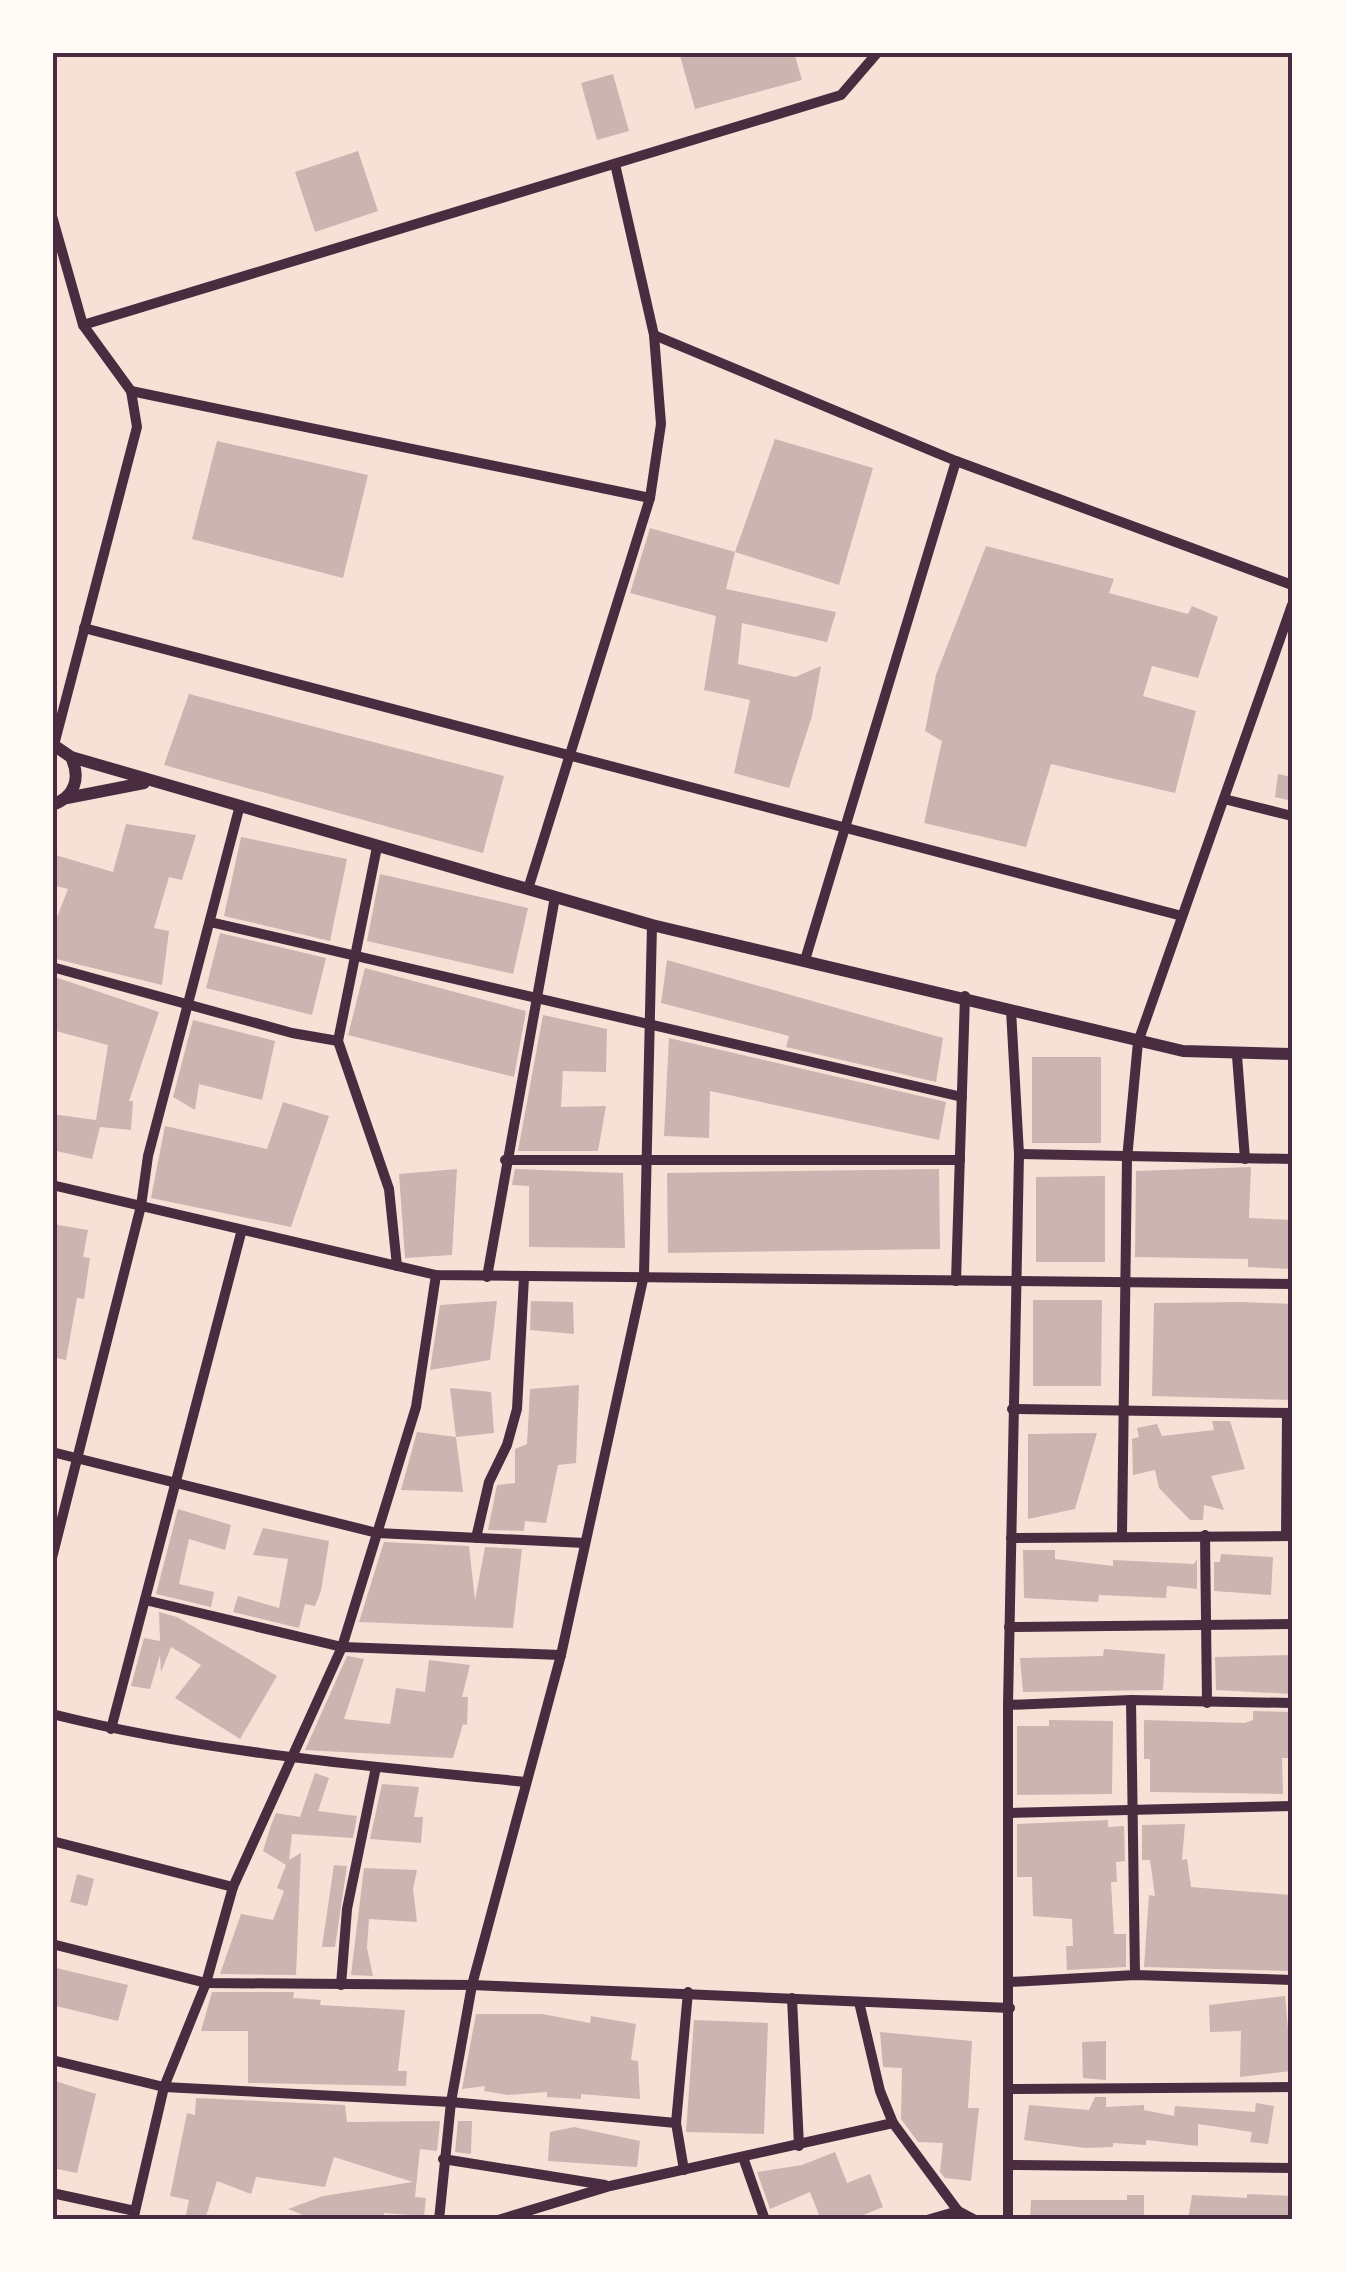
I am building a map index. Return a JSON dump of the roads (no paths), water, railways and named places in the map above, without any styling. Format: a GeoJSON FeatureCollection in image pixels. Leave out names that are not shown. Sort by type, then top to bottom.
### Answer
{"type":"FeatureCollection","features":[{"type":"Feature","properties":{"kind":"street"},"geometry":{"type":"LineString","coordinates":[[83,325],[841,96],[878,52]]}},
{"type":"Feature","properties":{"kind":"street"},"geometry":{"type":"LineString","coordinates":[[528,889],[650,498],[661,424],[654,335],[615,164]]}},
{"type":"Feature","properties":{"kind":"street"},"geometry":{"type":"LineString","coordinates":[[52,216],[83,325],[131,391],[137,427],[53,744],[72,757],[239,809],[652,925],[965,996],[1138,1042],[1238,1056],[1292,1054]]}},
{"type":"Feature","properties":{"kind":"street"},"geometry":{"type":"LineString","coordinates":[[654,335],[956,461],[1292,586]]}},
{"type":"Feature","properties":{"kind":"street"},"geometry":{"type":"LineString","coordinates":[[131,391],[650,498]]}},
{"type":"Feature","properties":{"kind":"street"},"geometry":{"type":"LineString","coordinates":[[805,960],[956,461]]}},
{"type":"Feature","properties":{"kind":"street"},"geometry":{"type":"LineString","coordinates":[[1122,1535],[1127,1159],[1138,1042],[1292,606]]}},
{"type":"Feature","properties":{"kind":"street"},"geometry":{"type":"LineString","coordinates":[[84,628],[571,752],[1182,916]]}},
{"type":"Feature","properties":{"kind":"street"},"geometry":{"type":"LineString","coordinates":[[67,798],[76,778],[72,757]]}},
{"type":"Feature","properties":{"kind":"street"},"geometry":{"type":"LineString","coordinates":[[52,805],[67,798],[146,782]]}},
{"type":"Feature","properties":{"kind":"street"},"geometry":{"type":"LineString","coordinates":[[1224,799],[1292,816]]}},
{"type":"Feature","properties":{"kind":"street"},"geometry":{"type":"LineString","coordinates":[[52,1558],[141,1206],[148,1156],[239,809]]}},
{"type":"Feature","properties":{"kind":"street"},"geometry":{"type":"LineString","coordinates":[[377,847],[338,1041],[389,1188],[397,1266]]}},
{"type":"Feature","properties":{"kind":"street"},"geometry":{"type":"LineString","coordinates":[[488,1277],[505,1160],[555,896]]}},
{"type":"Feature","properties":{"kind":"street"},"geometry":{"type":"LineString","coordinates":[[210,922],[962,1098]]}},
{"type":"Feature","properties":{"kind":"street"},"geometry":{"type":"LineString","coordinates":[[438,2220],[451,2102],[472,1985],[560,1655],[644,1276],[652,925]]}},
{"type":"Feature","properties":{"kind":"street"},"geometry":{"type":"LineString","coordinates":[[52,967],[292,1033],[338,1041]]}},
{"type":"Feature","properties":{"kind":"street"},"geometry":{"type":"LineString","coordinates":[[956,1281],[965,996]]}},
{"type":"Feature","properties":{"kind":"street"},"geometry":{"type":"LineString","coordinates":[[1008,2220],[1008,1706],[1019,1154],[1011,1010]]}},
{"type":"Feature","properties":{"kind":"street"},"geometry":{"type":"LineString","coordinates":[[1238,1056],[1245,1159]]}},
{"type":"Feature","properties":{"kind":"street"},"geometry":{"type":"LineString","coordinates":[[1019,1154],[1127,1159],[1292,1159]]}},
{"type":"Feature","properties":{"kind":"street"},"geometry":{"type":"LineString","coordinates":[[505,1160],[960,1160]]}},
{"type":"Feature","properties":{"kind":"street"},"geometry":{"type":"LineString","coordinates":[[52,1185],[436,1275],[1292,1284]]}},
{"type":"Feature","properties":{"kind":"street"},"geometry":{"type":"LineString","coordinates":[[111,1728],[241,1232]]}},
{"type":"Feature","properties":{"kind":"street"},"geometry":{"type":"LineString","coordinates":[[52,2193],[134,2215],[164,2087],[206,1984],[233,1887],[342,1646],[416,1406],[436,1275]]}},
{"type":"Feature","properties":{"kind":"street"},"geometry":{"type":"LineString","coordinates":[[476,1538],[489,1482],[507,1445],[517,1409],[524,1277]]}},
{"type":"Feature","properties":{"kind":"street"},"geometry":{"type":"LineString","coordinates":[[1011,1538],[1289,1536],[1290,1413],[1012,1408]]}},
{"type":"Feature","properties":{"kind":"street"},"geometry":{"type":"LineString","coordinates":[[52,1452],[378,1533],[586,1542]]}},
{"type":"Feature","properties":{"kind":"street"},"geometry":{"type":"LineString","coordinates":[[1205,1535],[1207,1703]]}},
{"type":"Feature","properties":{"kind":"street"},"geometry":{"type":"LineString","coordinates":[[144,1600],[342,1646],[560,1655]]}},
{"type":"Feature","properties":{"kind":"street"},"geometry":{"type":"LineString","coordinates":[[1009,1627],[1292,1624]]}},
{"type":"Feature","properties":{"kind":"street"},"geometry":{"type":"LineString","coordinates":[[1008,1706],[1131,1700],[1292,1703]]}},
{"type":"Feature","properties":{"kind":"street"},"geometry":{"type":"LineString","coordinates":[[1131,1700],[1135,1975]]}},
{"type":"Feature","properties":{"kind":"street"},"geometry":{"type":"LineString","coordinates":[[52,1714],[111,1728],[292,1756],[526,1782]]}},
{"type":"Feature","properties":{"kind":"street"},"geometry":{"type":"LineString","coordinates":[[341,1985],[347,1909],[376,1767]]}},
{"type":"Feature","properties":{"kind":"street"},"geometry":{"type":"LineString","coordinates":[[1010,1813],[1292,1806]]}},
{"type":"Feature","properties":{"kind":"street"},"geometry":{"type":"LineString","coordinates":[[52,1841],[233,1887]]}},
{"type":"Feature","properties":{"kind":"street"},"geometry":{"type":"LineString","coordinates":[[52,1944],[206,1984],[472,1985],[1010,2008]]}},
{"type":"Feature","properties":{"kind":"street"},"geometry":{"type":"LineString","coordinates":[[1010,1982],[1135,1975],[1292,1980]]}},
{"type":"Feature","properties":{"kind":"street"},"geometry":{"type":"LineString","coordinates":[[684,2170],[676,2122],[688,1992]]}},
{"type":"Feature","properties":{"kind":"street"},"geometry":{"type":"LineString","coordinates":[[792,1998],[799,2146]]}},
{"type":"Feature","properties":{"kind":"street"},"geometry":{"type":"LineString","coordinates":[[859,2002],[880,2091],[893,2123],[958,2211],[975,2220]]}},
{"type":"Feature","properties":{"kind":"street"},"geometry":{"type":"LineString","coordinates":[[52,2060],[164,2087],[451,2102],[676,2122]]}},
{"type":"Feature","properties":{"kind":"street"},"geometry":{"type":"LineString","coordinates":[[1010,2089],[1292,2087]]}},
{"type":"Feature","properties":{"kind":"street"},"geometry":{"type":"LineString","coordinates":[[498,2220],[610,2186],[744,2160],[893,2123]]}},
{"type":"Feature","properties":{"kind":"street"},"geometry":{"type":"LineString","coordinates":[[443,2159],[610,2186]]}},
{"type":"Feature","properties":{"kind":"street"},"geometry":{"type":"LineString","coordinates":[[744,2160],[766,2220]]}},
{"type":"Feature","properties":{"kind":"street"},"geometry":{"type":"LineString","coordinates":[[1008,2165],[1292,2168]]}},
{"type":"Feature","properties":{"kind":"street"},"geometry":{"type":"LineString","coordinates":[[928,2220],[958,2211]]}}]}
